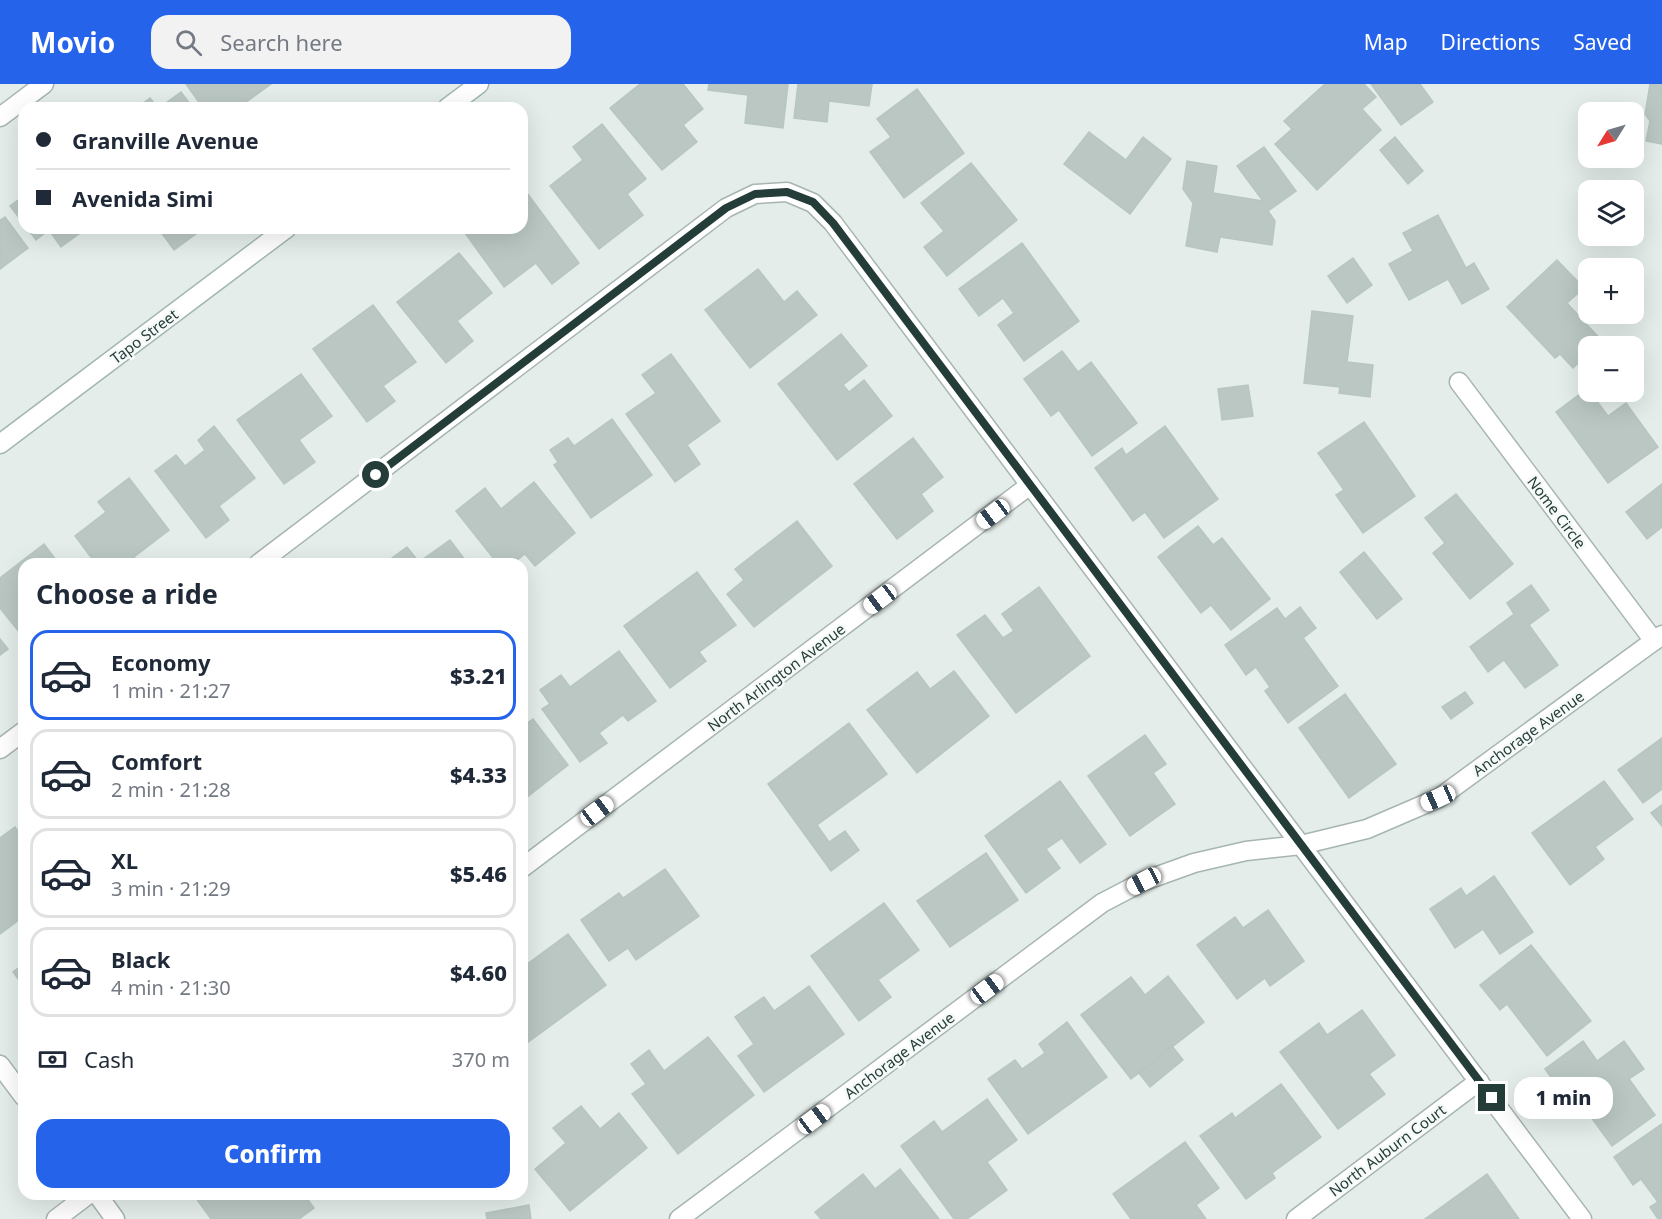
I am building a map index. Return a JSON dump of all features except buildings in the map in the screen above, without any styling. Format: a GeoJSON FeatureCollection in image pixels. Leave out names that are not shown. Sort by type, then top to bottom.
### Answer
{"type":"FeatureCollection","features":[{"type":"Feature","properties":{"kind":"street"},"geometry":{"type":"LineString","coordinates":[[20,102],[44,84]]}},
{"type":"Feature","properties":{"kind":"street"},"geometry":{"type":"LineString","coordinates":[[455,102],[479,84]]}},
{"type":"Feature","properties":{"kind":"street"},"geometry":{"type":"LineString","coordinates":[[0,117],[18,104]]}},
{"type":"Feature","properties":{"kind":"street"},"geometry":{"type":"LineString","coordinates":[[266,558],[726,208],[755,194],[787,192],[813,202],[833,223],[1582,1219]]}},
{"type":"Feature","properties":{"kind":"street","name":"Tapo Street"},"geometry":{"type":"LineString","coordinates":[[0,444],[279,234]]}},
{"type":"Feature","properties":{"kind":"street","name":"Nome Circle"},"geometry":{"type":"LineString","coordinates":[[1460,382],[1658,638]]}},
{"type":"Feature","properties":{"kind":"street","name":"North Arlington Avenue"},"geometry":{"type":"LineString","coordinates":[[528,863],[1030,485]]}},
{"type":"Feature","properties":{"kind":"street","name":"Anchorage Avenue"},"geometry":{"type":"LineString","coordinates":[[679,1219],[1102,903],[1144,881],[1194,863],[1246,851],[1301,845],[1368,830],[1438,798],[1658,638]]}},
{"type":"Feature","properties":{"kind":"street"},"geometry":{"type":"LineString","coordinates":[[0,749],[18,736]]}},
{"type":"Feature","properties":{"kind":"street"},"geometry":{"type":"LineString","coordinates":[[0,1065],[18,1089]]}},
{"type":"Feature","properties":{"kind":"street","name":"North Auburn Court"},"geometry":{"type":"LineString","coordinates":[[1296,1219],[1479,1081]]}},
{"type":"Feature","properties":{"kind":"street"},"geometry":{"type":"LineString","coordinates":[[56,1219],[81,1200]]}},
{"type":"Feature","properties":{"kind":"street"},"geometry":{"type":"LineString","coordinates":[[102,1200],[116,1219]]}},
{"type":"Feature","properties":{"kind":"route"},"geometry":{"type":"LineString","coordinates":[[376,475],[726,208],[755,194],[787,192],[813,202],[833,223],[1492,1098]]}}]}
